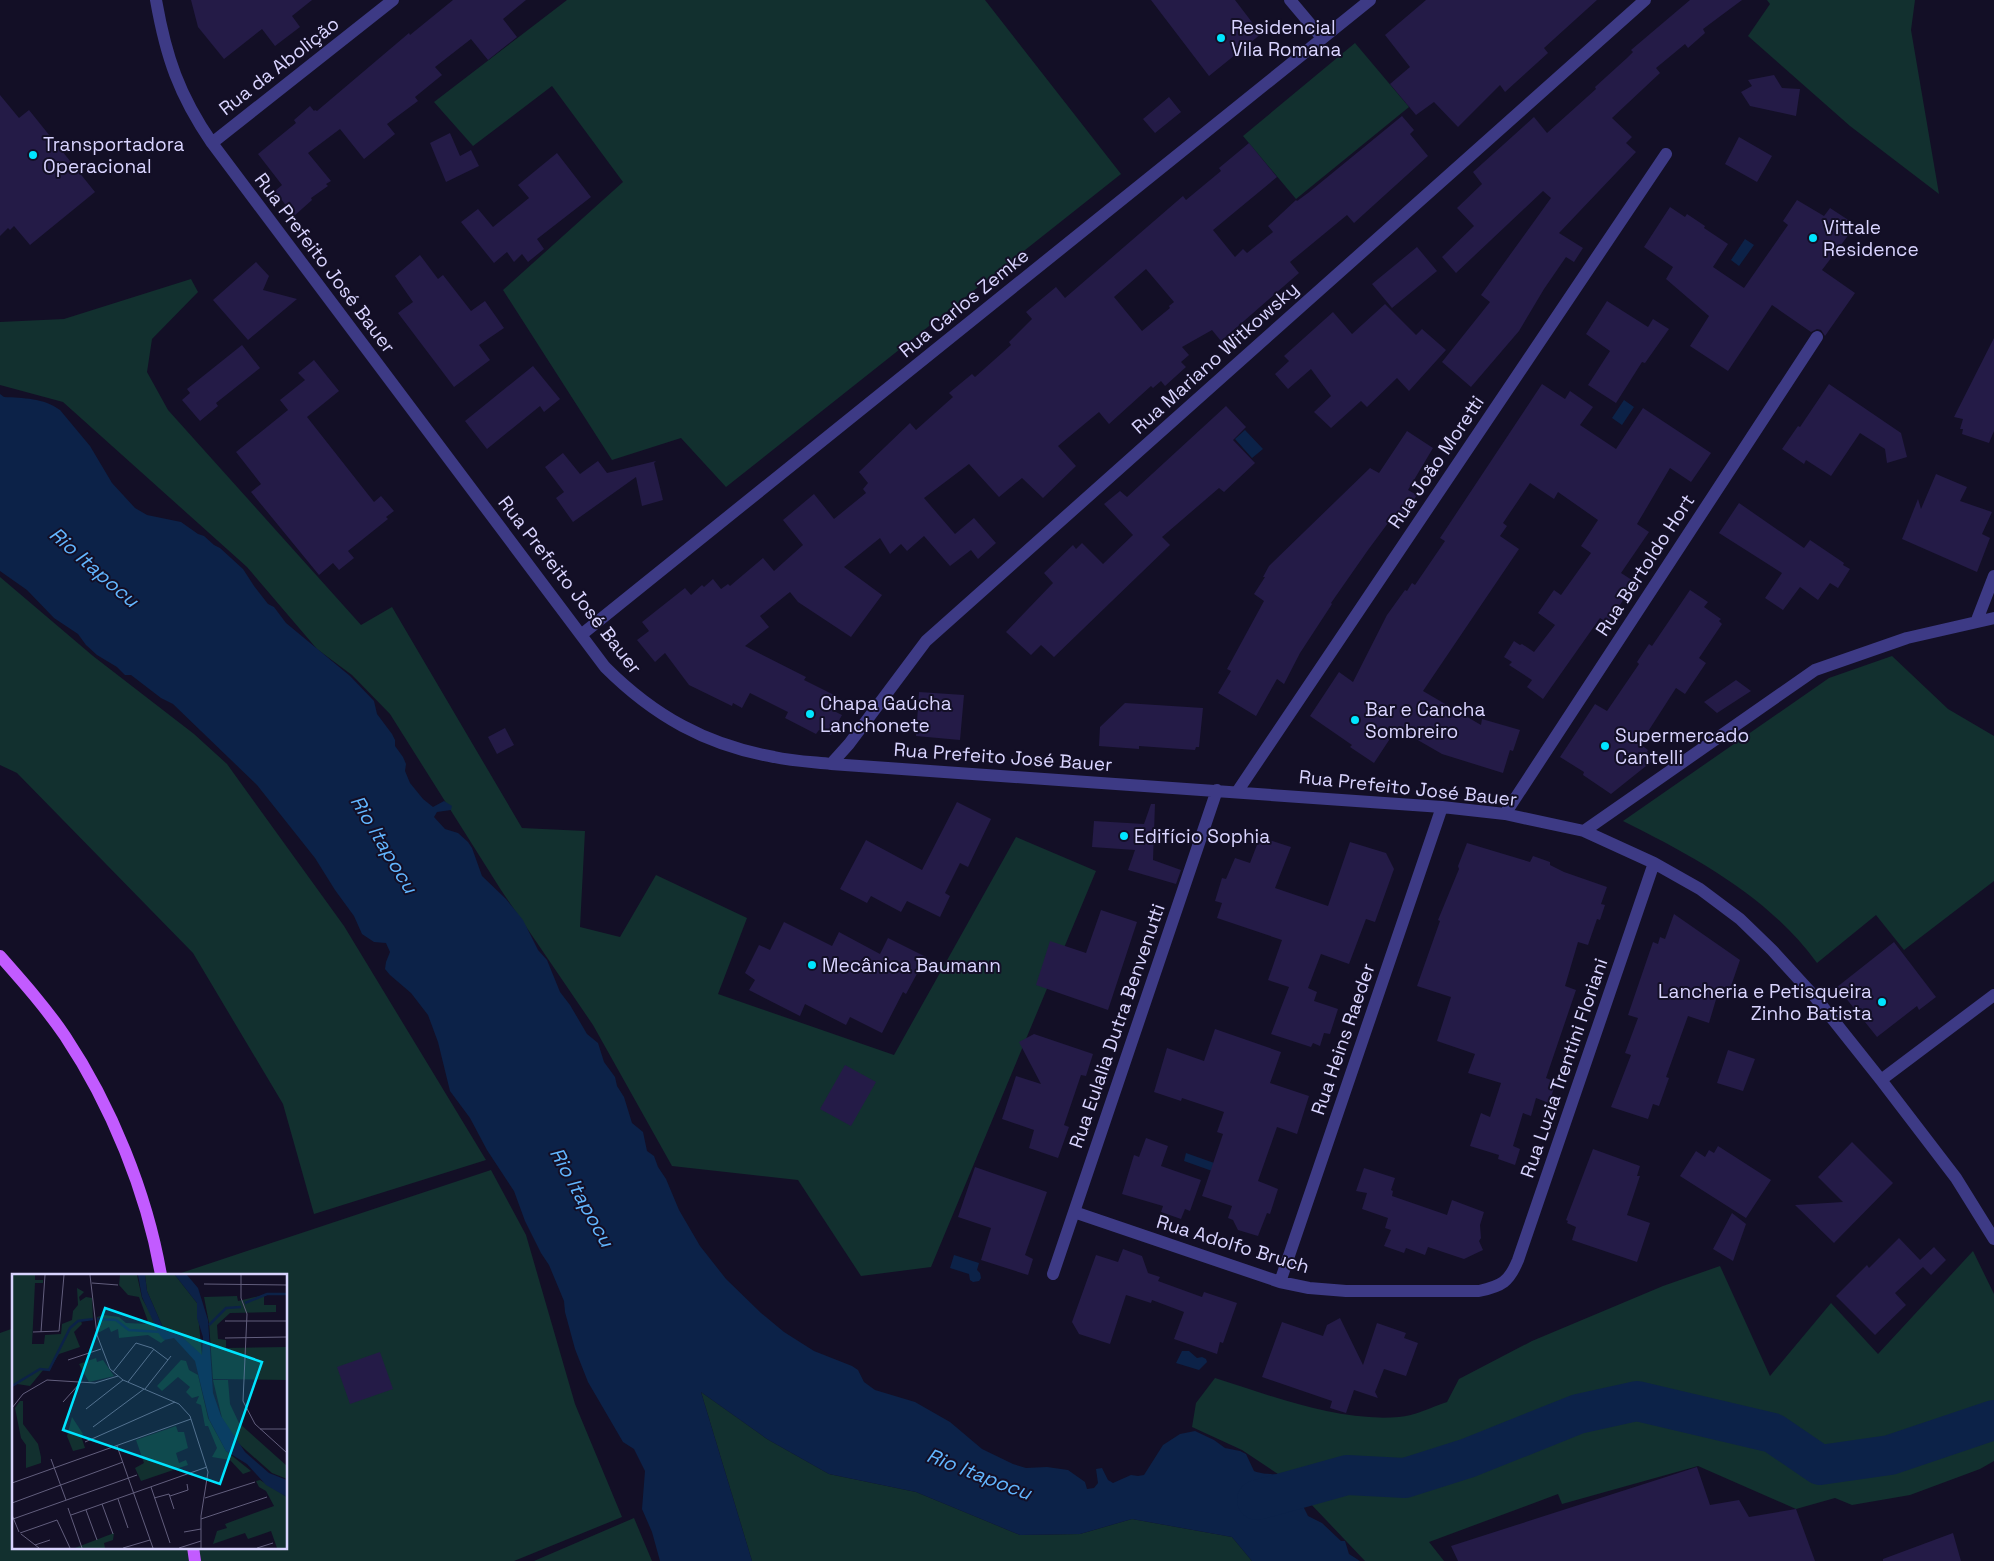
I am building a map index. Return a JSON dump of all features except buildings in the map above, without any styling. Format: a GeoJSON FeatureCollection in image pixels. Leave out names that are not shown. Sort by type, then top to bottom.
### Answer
{"type":"FeatureCollection","features":[{"type":"Feature","properties":{"kind":"main road"},"geometry":{"type":"LineString","coordinates":[[0,956],[28,988],[65,1036],[102,1102],[135,1179],[154,1240],[161,1274]]}},
{"type":"Feature","properties":{"kind":"main road"},"geometry":{"type":"LineString","coordinates":[[193,1548],[195,1561]]}},
{"type":"Feature","properties":{"kind":"street","name":"Rua Prefeito José Bauer"},"geometry":{"type":"LineString","coordinates":[[156,0],[168,58],[193,115],[212,144],[606,667],[627,689],[662,715],[699,736],[736,748],[774,757],[831,764],[1442,807],[1505,814],[1584,831],[1654,863],[1700,889],[1740,919],[1772,950],[1815,996],[1881,1080],[1956,1178],[1994,1239]]}},
{"type":"Feature","properties":{"kind":"street","name":"Rua da Abolição"},"geometry":{"type":"LineString","coordinates":[[212,144],[393,0]]}},
{"type":"Feature","properties":{"kind":"street"},"geometry":{"type":"LineString","coordinates":[[1290,0],[1322,38]]}},
{"type":"Feature","properties":{"kind":"street","name":"Rua Carlos Zemke"},"geometry":{"type":"LineString","coordinates":[[581,635],[1370,0]]}},
{"type":"Feature","properties":{"kind":"street","name":"Rua Mariano Witkowsky"},"geometry":{"type":"LineString","coordinates":[[831,764],[926,641],[1645,0]]}},
{"type":"Feature","properties":{"kind":"street","name":"Rua João Moretti"},"geometry":{"type":"LineString","coordinates":[[1238,792],[1666,154]]}},
{"type":"Feature","properties":{"kind":"street","name":"Rua Bertoldo Hort"},"geometry":{"type":"LineString","coordinates":[[1505,814],[1817,337]]}},
{"type":"Feature","properties":{"kind":"street"},"geometry":{"type":"LineString","coordinates":[[1978,620],[1994,576]]}},
{"type":"Feature","properties":{"kind":"street"},"geometry":{"type":"LineString","coordinates":[[1584,831],[1815,670],[1907,638],[1978,620],[1994,618]]}},
{"type":"Feature","properties":{"kind":"street","name":"Rua Eulalia Dutra Benvenutti"},"geometry":{"type":"LineString","coordinates":[[1052,1274],[1217,790]]}},
{"type":"Feature","properties":{"kind":"street","name":"Rua Heins Raeder"},"geometry":{"type":"LineString","coordinates":[[1280,1282],[1442,807]]}},
{"type":"Feature","properties":{"kind":"street","name":"Rua Luzia Trentini Floriani"},"geometry":{"type":"LineString","coordinates":[[1503,1283],[1513,1273],[1518,1260],[1654,863]]}},
{"type":"Feature","properties":{"kind":"street"},"geometry":{"type":"LineString","coordinates":[[1881,1080],[1994,995]]}},
{"type":"Feature","properties":{"kind":"street","name":"Rua Adolfo Bruch"},"geometry":{"type":"LineString","coordinates":[[1074,1212],[1280,1282],[1309,1288],[1346,1291],[1479,1291],[1494,1288],[1503,1283]]}},
{"type":"Feature","properties":{"kind":"green space"},"geometry":{"type":"Polygon","coordinates":[[[567,0],[985,0],[1121,174],[726,487],[681,438],[612,460],[503,290],[623,182],[552,86],[473,146],[434,102],[567,0]]]}},
{"type":"Feature","properties":{"kind":"green space"},"geometry":{"type":"Polygon","coordinates":[[[1767,0],[1915,0],[1911,30],[1939,194],[1850,126],[1748,36],[1770,4],[1767,0]]]}},
{"type":"Feature","properties":{"kind":"green space"},"geometry":{"type":"Polygon","coordinates":[[[1355,43],[1409,107],[1296,199],[1243,136],[1355,43]]]}},
{"type":"Feature","properties":{"kind":"green space"},"geometry":{"type":"Polygon","coordinates":[[[191,279],[198,292],[152,339],[147,372],[168,410],[361,625],[392,607],[522,828],[585,831],[580,927],[620,937],[656,875],[747,918],[718,994],[894,1055],[1016,837],[1096,871],[931,1267],[861,1276],[798,1180],[672,1166],[593,1025],[501,890],[390,714],[352,675],[317,649],[247,567],[63,402],[0,385],[0,322],[64,319],[191,279]]]}},
{"type":"Feature","properties":{"kind":"green space"},"geometry":{"type":"Polygon","coordinates":[[[0,577],[93,656],[194,734],[227,764],[344,926],[486,1160],[314,1214],[283,1104],[193,953],[17,773],[0,765],[0,577]]]}},
{"type":"Feature","properties":{"kind":"green space"},"geometry":{"type":"Polygon","coordinates":[[[1892,656],[1948,709],[1994,736],[1994,881],[1904,950],[1876,915],[1817,963],[1798,939],[1754,899],[1703,864],[1623,821],[1829,678],[1892,656]]]}},
{"type":"Feature","properties":{"kind":"green space"},"geometry":{"type":"Polygon","coordinates":[[[491,1170],[526,1235],[575,1404],[622,1517],[514,1561],[0,1561],[0,1333],[12,1329],[12,1548],[288,1548],[288,1274],[178,1274],[491,1170]]]}},
{"type":"Feature","properties":{"kind":"green space"},"geometry":{"type":"Polygon","coordinates":[[[1973,1251],[1994,1294],[1994,1461],[1980,1469],[1910,1495],[1852,1505],[1835,1498],[1796,1509],[1698,1466],[1562,1504],[1558,1494],[1429,1542],[1444,1561],[1365,1561],[1290,1482],[1242,1450],[1192,1427],[1196,1403],[1215,1378],[1282,1400],[1329,1412],[1376,1417],[1399,1417],[1417,1413],[1447,1402],[1459,1379],[1532,1341],[1663,1286],[1720,1266],[1770,1376],[1831,1303],[1878,1354],[1973,1251]]]}},
{"type":"Feature","properties":{"kind":"green space"},"geometry":{"type":"Polygon","coordinates":[[[701,1392],[767,1439],[829,1474],[916,1492],[1020,1535],[1080,1534],[1132,1519],[1232,1537],[1252,1561],[752,1561],[701,1392]]]}},
{"type":"Feature","properties":{"kind":"green space"},"geometry":{"type":"Polygon","coordinates":[[[634,1518],[652,1561],[534,1561],[634,1518]]]}},
{"type":"Feature","properties":{"kind":"water"},"geometry":{"type":"Polygon","coordinates":[[[1745,239],[1754,245],[1739,266],[1731,260],[1745,239]]]}},
{"type":"Feature","properties":{"kind":"water","name":"Rio Itapocu"},"geometry":{"type":"Polygon","coordinates":[[[0,394],[4,397],[40,401],[60,410],[90,446],[112,483],[135,508],[147,515],[181,522],[220,548],[243,569],[268,604],[274,607],[286,623],[350,676],[374,701],[377,714],[392,734],[395,746],[403,757],[406,764],[405,771],[410,783],[423,799],[433,807],[444,801],[452,806],[451,810],[437,812],[434,817],[445,829],[458,833],[468,842],[482,876],[506,899],[523,920],[538,950],[547,960],[560,992],[587,1034],[598,1043],[604,1062],[615,1077],[617,1086],[624,1097],[632,1123],[643,1132],[647,1151],[654,1156],[679,1210],[700,1246],[726,1279],[761,1313],[784,1332],[814,1351],[858,1370],[864,1382],[875,1390],[915,1402],[950,1422],[982,1449],[1026,1468],[1047,1467],[1068,1470],[1085,1482],[1087,1489],[1094,1488],[1098,1483],[1096,1469],[1102,1468],[1108,1480],[1113,1483],[1131,1475],[1144,1475],[1163,1445],[1180,1434],[1195,1431],[1214,1440],[1225,1448],[1246,1454],[1254,1471],[1280,1475],[1297,1494],[1308,1516],[1322,1523],[1341,1541],[1345,1541],[1349,1554],[1360,1561],[1252,1561],[1232,1537],[1132,1519],[1080,1534],[1020,1535],[916,1492],[829,1474],[767,1439],[701,1392],[752,1561],[660,1561],[652,1532],[642,1509],[645,1471],[634,1449],[623,1442],[588,1382],[575,1349],[564,1301],[549,1265],[525,1221],[514,1191],[487,1150],[470,1118],[450,1091],[438,1042],[428,1015],[411,993],[385,969],[390,952],[386,943],[374,942],[362,934],[354,916],[315,858],[257,785],[173,704],[161,698],[131,675],[125,675],[117,667],[97,655],[78,634],[54,618],[27,590],[0,571],[0,394]]]}},
{"type":"Feature","properties":{"kind":"water"},"geometry":{"type":"Polygon","coordinates":[[[1624,400],[1634,407],[1622,425],[1612,418],[1624,400]]]}},
{"type":"Feature","properties":{"kind":"water"},"geometry":{"type":"Polygon","coordinates":[[[1245,430],[1263,449],[1252,458],[1235,439],[1245,430]]]}},
{"type":"Feature","properties":{"kind":"water"},"geometry":{"type":"Polygon","coordinates":[[[1186,1153],[1217,1164],[1215,1172],[1184,1161],[1186,1153]]]}},
{"type":"Feature","properties":{"kind":"water"},"geometry":{"type":"Polygon","coordinates":[[[954,1255],[979,1263],[977,1270],[981,1278],[979,1281],[973,1282],[970,1280],[969,1274],[950,1268],[954,1255]]]}},
{"type":"Feature","properties":{"kind":"water"},"geometry":{"type":"Polygon","coordinates":[[[1182,1351],[1189,1351],[1197,1358],[1202,1357],[1206,1359],[1207,1362],[1199,1370],[1176,1363],[1182,1351]]]}},
{"type":"Feature","properties":{"kind":"waterway"},"geometry":{"type":"LineString","coordinates":[[1257,1500],[1347,1475],[1405,1478],[1468,1458],[1578,1414],[1637,1401],[1773,1433],[1820,1465],[1890,1455],[1994,1420]]}},
{"type":"Feature","properties":{"kind":"place","name":"Residencial Vila Romana"},"geometry":{"type":"Point","coordinates":[1221,38]}},
{"type":"Feature","properties":{"kind":"place","name":"Transportadora Operacional"},"geometry":{"type":"Point","coordinates":[33,155]}},
{"type":"Feature","properties":{"kind":"place","name":"Vittale Residence"},"geometry":{"type":"Point","coordinates":[1813,238]}},
{"type":"Feature","properties":{"kind":"place","name":"Chapa Gaúcha Lanchonete"},"geometry":{"type":"Point","coordinates":[810,714]}},
{"type":"Feature","properties":{"kind":"place","name":"Bar e Cancha Sombreiro"},"geometry":{"type":"Point","coordinates":[1355,720]}},
{"type":"Feature","properties":{"kind":"place","name":"Supermercado Cantelli"},"geometry":{"type":"Point","coordinates":[1605,746]}},
{"type":"Feature","properties":{"kind":"place","name":"Edifício Sophia"},"geometry":{"type":"Point","coordinates":[1124,836]}},
{"type":"Feature","properties":{"kind":"place","name":"Mecânica Baumann"},"geometry":{"type":"Point","coordinates":[812,965]}},
{"type":"Feature","properties":{"kind":"place","name":"Lancheria e Petisqueira Zinho Batista"},"geometry":{"type":"Point","coordinates":[1882,1002]}}]}
